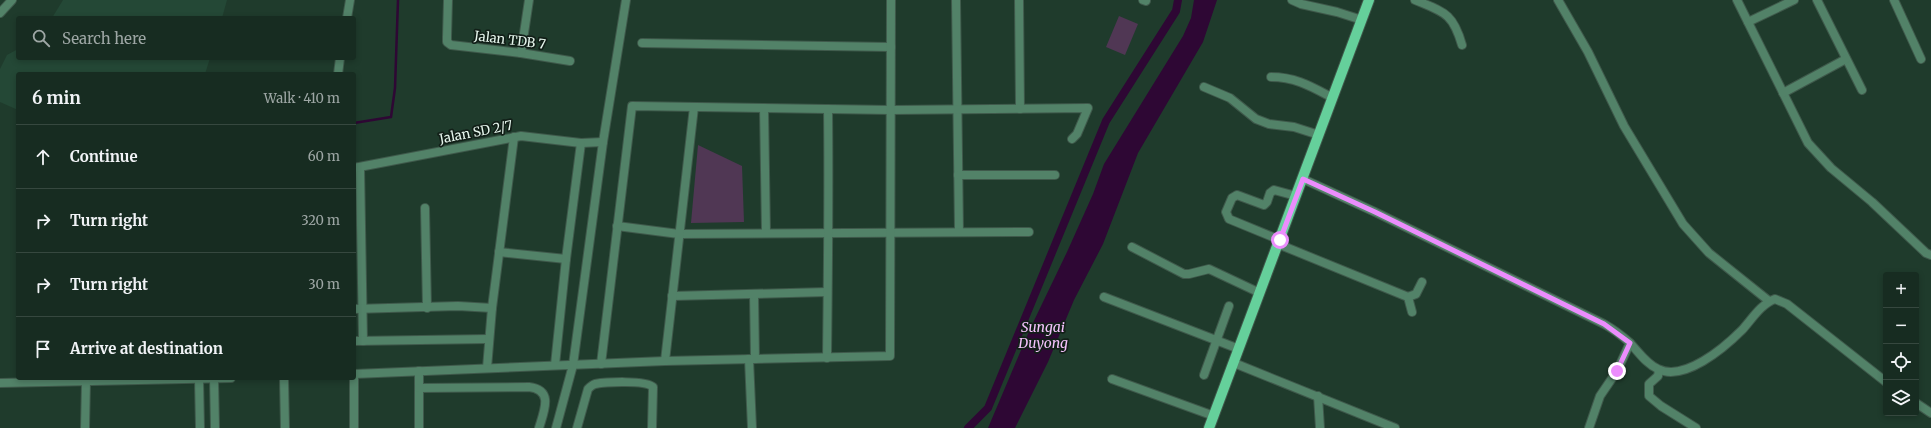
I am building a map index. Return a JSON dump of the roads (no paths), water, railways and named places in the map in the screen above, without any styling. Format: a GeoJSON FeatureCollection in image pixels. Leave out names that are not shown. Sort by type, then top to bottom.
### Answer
{"type":"FeatureCollection","features":[{"type":"Feature","properties":{"kind":"main road"},"geometry":{"type":"LineString","coordinates":[[1209,428],[1369,0]]}},
{"type":"Feature","properties":{"kind":"street"},"geometry":{"type":"LineString","coordinates":[[0,13],[12,0]]}},
{"type":"Feature","properties":{"kind":"street"},"geometry":{"type":"LineString","coordinates":[[347,16],[350,0]]}},
{"type":"Feature","properties":{"kind":"street","name":"Jalan TDB 7"},"geometry":{"type":"LineString","coordinates":[[448,0],[447,42],[451,45],[521,53],[570,61]]}},
{"type":"Feature","properties":{"kind":"street"},"geometry":{"type":"LineString","coordinates":[[521,53],[529,0]]}},
{"type":"Feature","properties":{"kind":"street"},"geometry":{"type":"LineString","coordinates":[[556,428],[573,365],[603,142],[626,0]]}},
{"type":"Feature","properties":{"kind":"street"},"geometry":{"type":"LineString","coordinates":[[356,374],[665,361],[890,356],[891,0]]}},
{"type":"Feature","properties":{"kind":"street"},"geometry":{"type":"LineString","coordinates":[[956,0],[958,232]]}},
{"type":"Feature","properties":{"kind":"street"},"geometry":{"type":"LineString","coordinates":[[1019,0],[1020,109]]}},
{"type":"Feature","properties":{"kind":"street"},"geometry":{"type":"LineString","coordinates":[[1292,0],[1301,4],[1337,12],[1364,16]]}},
{"type":"Feature","properties":{"kind":"street"},"geometry":{"type":"LineString","coordinates":[[1415,0],[1449,16],[1459,33],[1462,45]]}},
{"type":"Feature","properties":{"kind":"street"},"geometry":{"type":"LineString","coordinates":[[1558,0],[1588,52],[1624,126],[1683,224],[1709,253],[1769,301]]}},
{"type":"Feature","properties":{"kind":"street"},"geometry":{"type":"LineString","coordinates":[[1737,0],[1808,143],[1818,156],[1926,253],[1931,255]]}},
{"type":"Feature","properties":{"kind":"street"},"geometry":{"type":"LineString","coordinates":[[1748,22],[1794,0]]}},
{"type":"Feature","properties":{"kind":"street"},"geometry":{"type":"LineString","coordinates":[[1817,0],[1862,90]]}},
{"type":"Feature","properties":{"kind":"street"},"geometry":{"type":"LineString","coordinates":[[1894,0],[1921,59]]}},
{"type":"Feature","properties":{"kind":"street"},"geometry":{"type":"LineString","coordinates":[[642,43],[891,47]]}},
{"type":"Feature","properties":{"kind":"street"},"geometry":{"type":"LineString","coordinates":[[1783,93],[1846,59]]}},
{"type":"Feature","properties":{"kind":"street"},"geometry":{"type":"LineString","coordinates":[[338,72],[340,60]]}},
{"type":"Feature","properties":{"kind":"street"},"geometry":{"type":"LineString","coordinates":[[1272,76],[1301,81],[1333,98]]}},
{"type":"Feature","properties":{"kind":"street"},"geometry":{"type":"LineString","coordinates":[[1204,87],[1230,98],[1256,119],[1269,124],[1294,127],[1319,135]]}},
{"type":"Feature","properties":{"kind":"street"},"geometry":{"type":"LineString","coordinates":[[601,364],[632,106],[891,110],[1088,108],[1077,134],[1072,138]]}},
{"type":"Feature","properties":{"kind":"street"},"geometry":{"type":"LineString","coordinates":[[665,361],[694,107]]}},
{"type":"Feature","properties":{"kind":"street"},"geometry":{"type":"LineString","coordinates":[[764,108],[766,233]]}},
{"type":"Feature","properties":{"kind":"street"},"geometry":{"type":"LineString","coordinates":[[828,109],[830,233],[827,292],[828,358]]}},
{"type":"Feature","properties":{"kind":"street","name":"Jalan SD 2/7"},"geometry":{"type":"LineString","coordinates":[[357,168],[514,137],[529,136],[581,143],[603,142]]}},
{"type":"Feature","properties":{"kind":"street"},"geometry":{"type":"LineString","coordinates":[[487,368],[488,339],[514,137]]}},
{"type":"Feature","properties":{"kind":"street"},"geometry":{"type":"LineString","coordinates":[[555,366],[566,259],[581,143]]}},
{"type":"Feature","properties":{"kind":"street"},"geometry":{"type":"LineString","coordinates":[[357,168],[358,245],[363,309],[363,341]]}},
{"type":"Feature","properties":{"kind":"street"},"geometry":{"type":"LineString","coordinates":[[958,175],[1055,175]]}},
{"type":"Feature","properties":{"kind":"street"},"geometry":{"type":"LineString","coordinates":[[1303,179],[1375,212],[1604,324],[1630,343],[1644,358],[1660,370],[1676,373],[1688,369],[1723,347],[1769,301],[1775,299],[1787,304],[1883,380]]}},
{"type":"Feature","properties":{"kind":"street"},"geometry":{"type":"LineString","coordinates":[[1296,196],[1274,190],[1270,193],[1268,202],[1264,205],[1237,195],[1232,198],[1226,212],[1229,219],[1408,297],[1416,294],[1422,282]]}},
{"type":"Feature","properties":{"kind":"street"},"geometry":{"type":"LineString","coordinates":[[425,208],[427,308]]}},
{"type":"Feature","properties":{"kind":"street"},"geometry":{"type":"LineString","coordinates":[[617,226],[679,234],[1028,232]]}},
{"type":"Feature","properties":{"kind":"street"},"geometry":{"type":"LineString","coordinates":[[1132,247],[1184,274],[1209,269],[1260,293]]}},
{"type":"Feature","properties":{"kind":"street"},"geometry":{"type":"LineString","coordinates":[[499,252],[566,259]]}},
{"type":"Feature","properties":{"kind":"street"},"geometry":{"type":"LineString","coordinates":[[672,296],[827,292]]}},
{"type":"Feature","properties":{"kind":"street"},"geometry":{"type":"LineString","coordinates":[[752,428],[754,294]]}},
{"type":"Feature","properties":{"kind":"street"},"geometry":{"type":"LineString","coordinates":[[1104,297],[1239,349]]}},
{"type":"Feature","properties":{"kind":"street"},"geometry":{"type":"LineString","coordinates":[[1408,297],[1412,312]]}},
{"type":"Feature","properties":{"kind":"street"},"geometry":{"type":"LineString","coordinates":[[1204,375],[1229,306]]}},
{"type":"Feature","properties":{"kind":"street"},"geometry":{"type":"LineString","coordinates":[[356,310],[492,308]]}},
{"type":"Feature","properties":{"kind":"street"},"geometry":{"type":"LineString","coordinates":[[356,341],[488,339]]}},
{"type":"Feature","properties":{"kind":"street"},"geometry":{"type":"LineString","coordinates":[[1589,428],[1600,396],[1617,371],[1630,343]]}},
{"type":"Feature","properties":{"kind":"street"},"geometry":{"type":"LineString","coordinates":[[1234,363],[1395,428]]}},
{"type":"Feature","properties":{"kind":"street"},"geometry":{"type":"LineString","coordinates":[[1660,370],[1658,376],[1649,384],[1649,396],[1661,406],[1696,428]]}},
{"type":"Feature","properties":{"kind":"street"},"geometry":{"type":"LineString","coordinates":[[419,371],[419,428]]}},
{"type":"Feature","properties":{"kind":"street"},"geometry":{"type":"LineString","coordinates":[[1112,379],[1214,416]]}},
{"type":"Feature","properties":{"kind":"street"},"geometry":{"type":"LineString","coordinates":[[0,383],[19,380],[118,380]]}},
{"type":"Feature","properties":{"kind":"street"},"geometry":{"type":"LineString","coordinates":[[199,380],[200,428]]}},
{"type":"Feature","properties":{"kind":"street"},"geometry":{"type":"LineString","coordinates":[[214,380],[215,428]]}},
{"type":"Feature","properties":{"kind":"street"},"geometry":{"type":"LineString","coordinates":[[284,380],[285,428]]}},
{"type":"Feature","properties":{"kind":"street"},"geometry":{"type":"LineString","coordinates":[[354,380],[354,428]]}},
{"type":"Feature","properties":{"kind":"street"},"geometry":{"type":"LineString","coordinates":[[84,428],[86,381]]}},
{"type":"Feature","properties":{"kind":"street"},"geometry":{"type":"LineString","coordinates":[[577,428],[588,389],[591,386],[609,383],[642,383],[650,384],[653,387],[652,428]]}},
{"type":"Feature","properties":{"kind":"street"},"geometry":{"type":"LineString","coordinates":[[420,388],[529,387],[539,389],[543,392],[545,402],[539,428]]}},
{"type":"Feature","properties":{"kind":"street"},"geometry":{"type":"LineString","coordinates":[[1318,396],[1320,428]]}},
{"type":"Feature","properties":{"kind":"street"},"geometry":{"type":"LineString","coordinates":[[1919,405],[1931,413]]}},
{"type":"Feature","properties":{"kind":"water","name":"Sungai Duyong"},"geometry":{"type":"Polygon","coordinates":[[[1194,0],[1217,0],[1203,42],[1138,153],[1103,244],[1074,300],[1048,362],[1015,428],[988,428],[1030,329],[1093,194],[1104,164],[1183,36],[1191,18],[1194,0]]]}},
{"type":"Feature","properties":{"kind":"waterway"},"geometry":{"type":"LineString","coordinates":[[356,123],[391,117],[395,88],[398,0]]}},
{"type":"Feature","properties":{"kind":"waterway"},"geometry":{"type":"LineString","coordinates":[[968,428],[988,408],[1106,121],[1176,11],[1178,0]]}}]}
